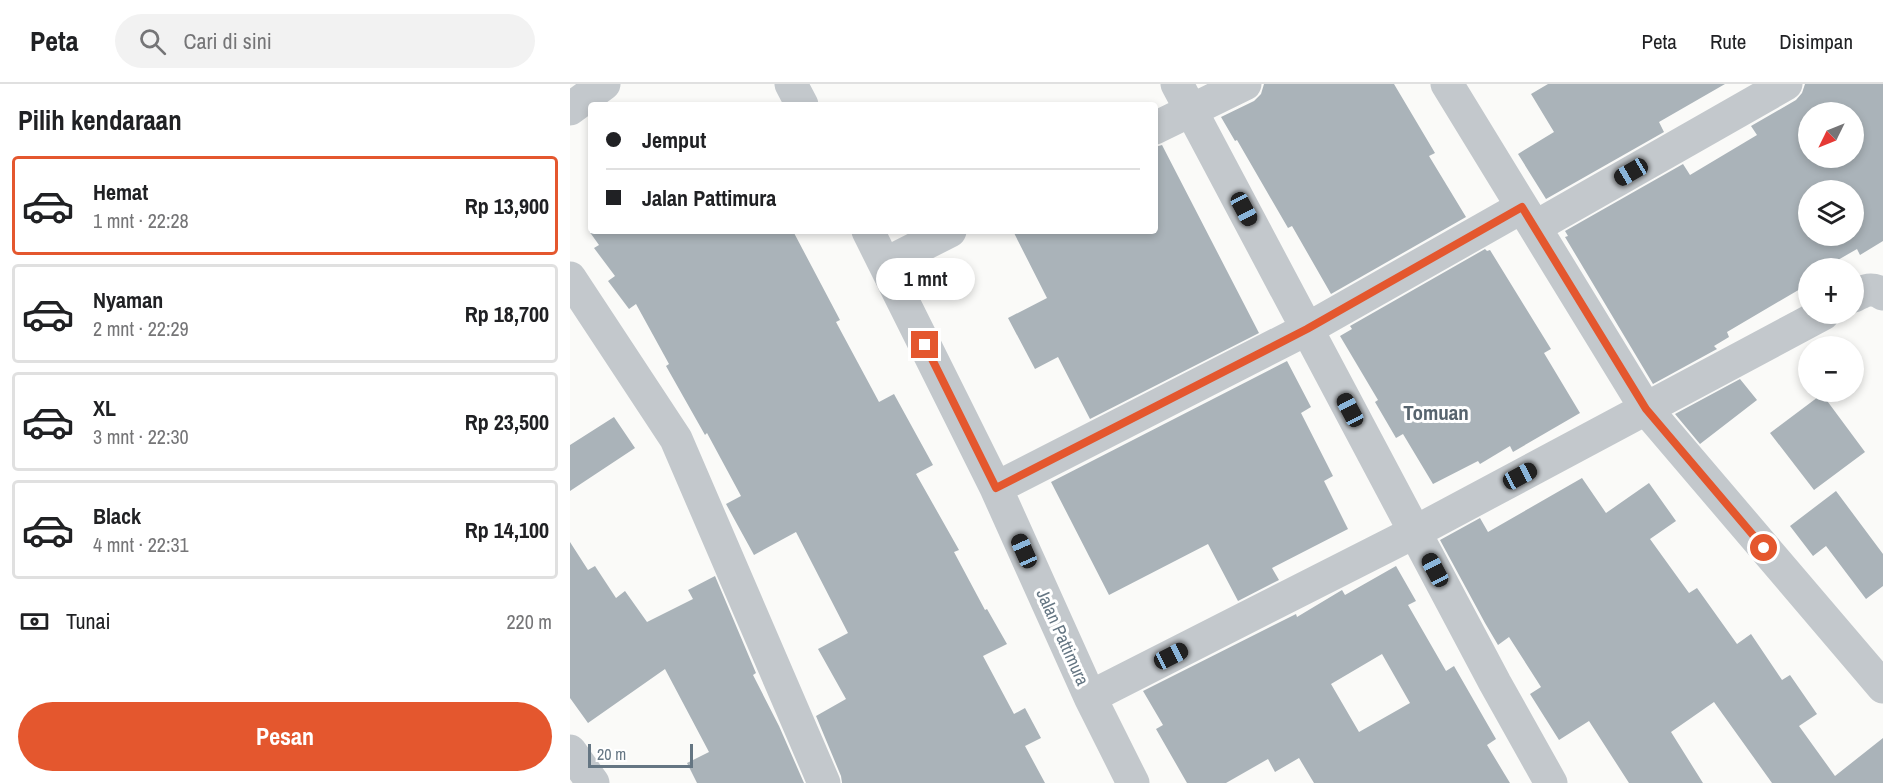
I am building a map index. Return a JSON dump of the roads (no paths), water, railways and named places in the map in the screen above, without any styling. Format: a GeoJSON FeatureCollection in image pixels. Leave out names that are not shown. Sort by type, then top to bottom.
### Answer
{"type":"FeatureCollection","features":[{"type":"Feature","properties":{"kind":"street"},"geometry":{"type":"LineString","coordinates":[[570,109],[604,84]]}},
{"type":"Feature","properties":{"kind":"street"},"geometry":{"type":"LineString","coordinates":[[791,84],[800,102]]}},
{"type":"Feature","properties":{"kind":"street"},"geometry":{"type":"LineString","coordinates":[[1158,125],[1184,97],[1245,84]]}},
{"type":"Feature","properties":{"kind":"street"},"geometry":{"type":"LineString","coordinates":[[1447,84],[1646,409],[1883,687]]}},
{"type":"Feature","properties":{"kind":"street"},"geometry":{"type":"LineString","coordinates":[[996,488],[1786,84]]}},
{"type":"Feature","properties":{"kind":"street"},"geometry":{"type":"LineString","coordinates":[[1184,97],[1495,683],[1551,783]]}},
{"type":"Feature","properties":{"kind":"street","name":"Jalan Pattimura"},"geometry":{"type":"LineString","coordinates":[[869,234],[996,488],[1090,697],[1133,783]]}},
{"type":"Feature","properties":{"kind":"street"},"geometry":{"type":"LineString","coordinates":[[885,264],[944,234]]}},
{"type":"Feature","properties":{"kind":"street"},"geometry":{"type":"LineString","coordinates":[[570,278],[676,439],[824,783]]}},
{"type":"Feature","properties":{"kind":"street"},"geometry":{"type":"LineString","coordinates":[[1864,291],[1875,289],[1883,294]]}},
{"type":"Feature","properties":{"kind":"street"},"geometry":{"type":"LineString","coordinates":[[1090,697],[1415,532],[1803,324]]}},
{"type":"Feature","properties":{"kind":"street"},"geometry":{"type":"LineString","coordinates":[[570,751],[593,783]]}},
{"type":"Feature","properties":{"kind":"district","name":"Tomuan"},"geometry":{"type":"Point","coordinates":[1436,412]}}]}
